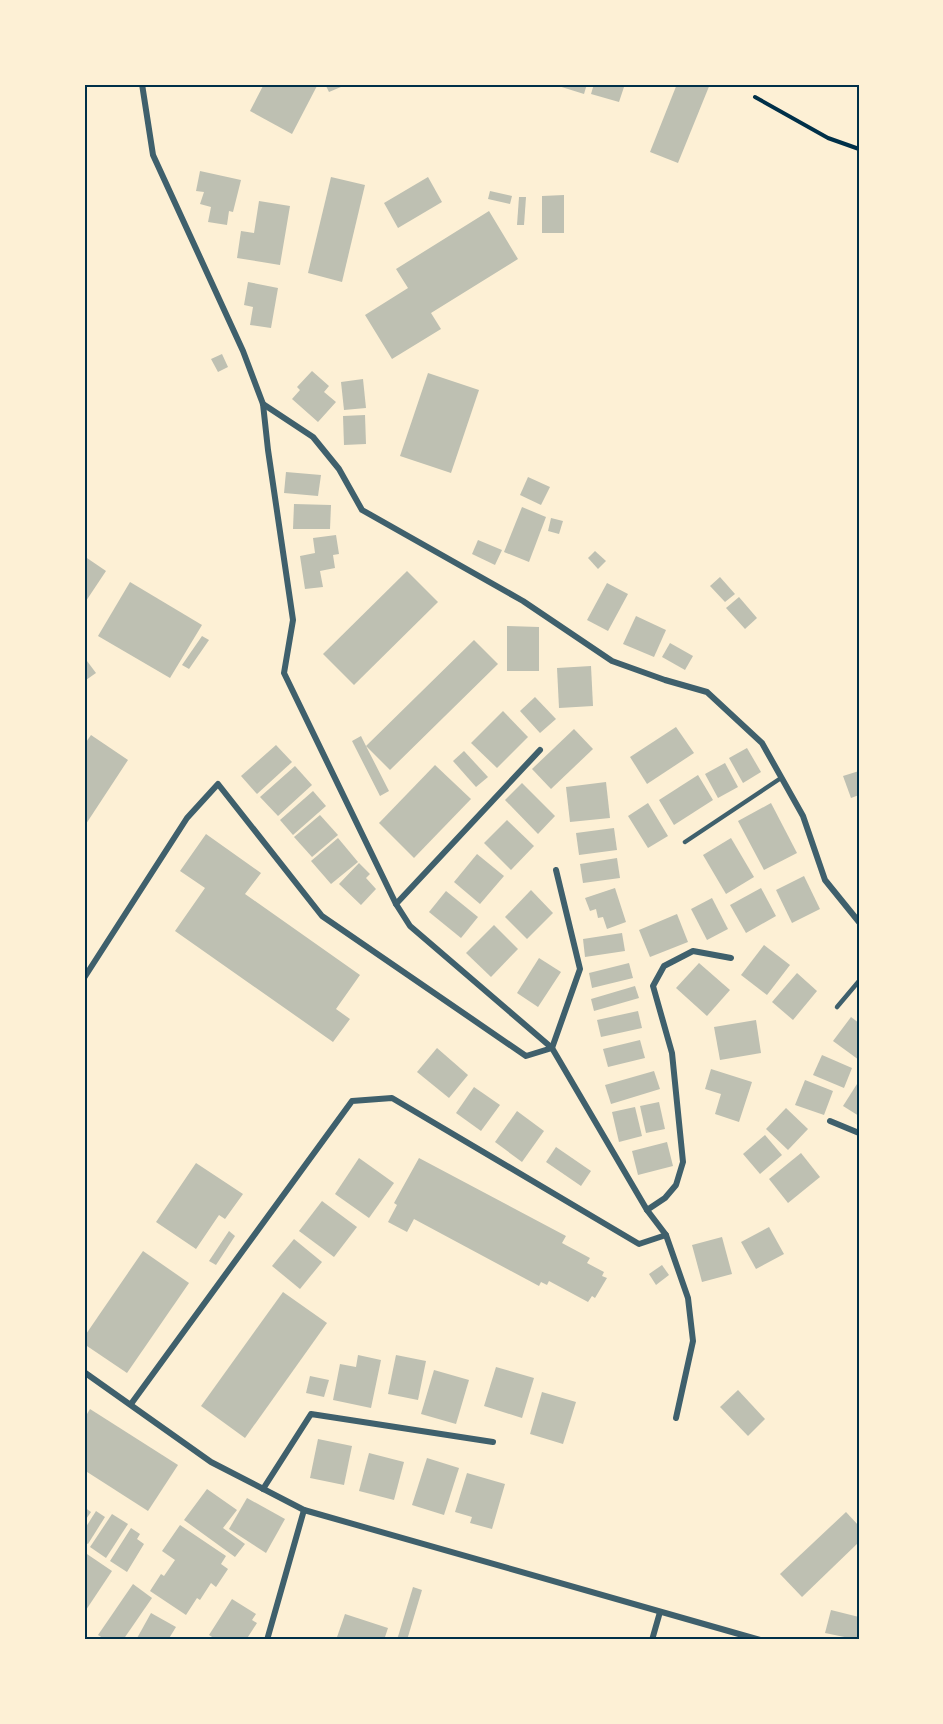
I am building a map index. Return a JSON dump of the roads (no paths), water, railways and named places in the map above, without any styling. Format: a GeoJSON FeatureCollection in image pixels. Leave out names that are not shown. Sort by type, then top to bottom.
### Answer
{"type":"FeatureCollection","features":[{"type":"Feature","properties":{"kind":"street"},"geometry":{"type":"LineString","coordinates":[[142,84],[153,155],[243,351],[263,404],[293,620],[284,673],[396,904],[410,926],[552,1048],[647,1210],[666,1235],[688,1298],[693,1341],[676,1418]]}},
{"type":"Feature","properties":{"kind":"street"},"geometry":{"type":"LineString","coordinates":[[263,404],[313,437],[339,469],[362,510],[523,601],[612,661],[707,692],[762,743],[803,816],[825,880],[859,922]]}},
{"type":"Feature","properties":{"kind":"street"},"geometry":{"type":"LineString","coordinates":[[396,904],[540,750]]}},
{"type":"Feature","properties":{"kind":"street"},"geometry":{"type":"LineString","coordinates":[[84,978],[187,818],[218,784],[322,916],[526,1056],[552,1048]]}},
{"type":"Feature","properties":{"kind":"street"},"geometry":{"type":"LineString","coordinates":[[552,1048],[580,969],[556,870]]}},
{"type":"Feature","properties":{"kind":"street"},"geometry":{"type":"LineString","coordinates":[[647,1210],[665,1198],[676,1185],[683,1162],[672,1053],[653,986],[664,966],[693,951],[731,958]]}},
{"type":"Feature","properties":{"kind":"street"},"geometry":{"type":"LineString","coordinates":[[131,1404],[352,1101],[392,1098],[639,1244],[666,1235]]}},
{"type":"Feature","properties":{"kind":"street"},"geometry":{"type":"LineString","coordinates":[[830,1121],[859,1133]]}},
{"type":"Feature","properties":{"kind":"street"},"geometry":{"type":"LineString","coordinates":[[84,1371],[211,1462],[304,1510],[760,1640]]}},
{"type":"Feature","properties":{"kind":"street"},"geometry":{"type":"LineString","coordinates":[[263,1489],[311,1414],[493,1442]]}},
{"type":"Feature","properties":{"kind":"street"},"geometry":{"type":"LineString","coordinates":[[267,1640],[304,1510]]}},
{"type":"Feature","properties":{"kind":"street"},"geometry":{"type":"LineString","coordinates":[[651,1640],[660,1612]]}},
{"type":"Feature","properties":{"kind":"lane"},"geometry":{"type":"LineString","coordinates":[[686,842],[781,778]]}},
{"type":"Feature","properties":{"kind":"lane"},"geometry":{"type":"LineString","coordinates":[[837,1007],[859,981]]}}]}
